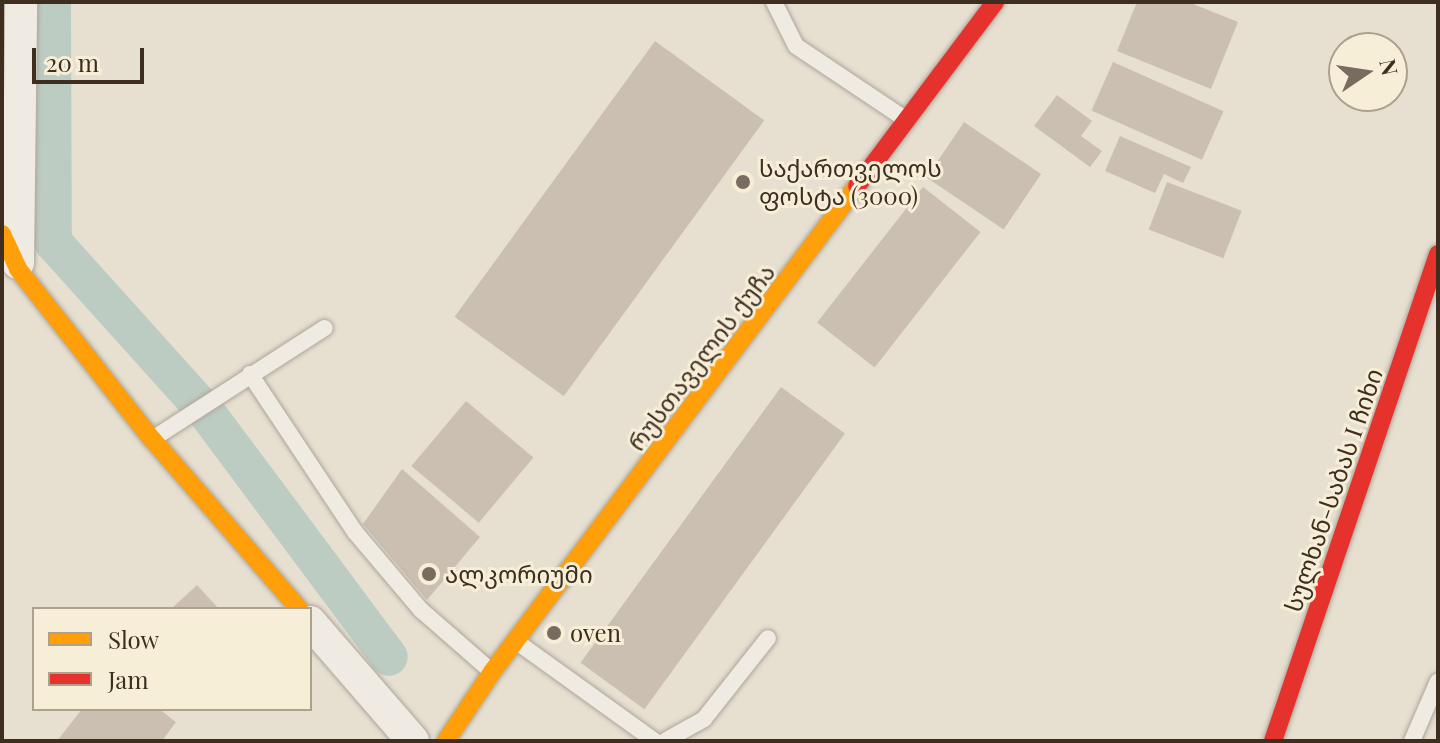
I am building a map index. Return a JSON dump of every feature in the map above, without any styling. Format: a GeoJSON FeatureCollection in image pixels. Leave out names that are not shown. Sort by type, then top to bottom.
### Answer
{"type":"FeatureCollection","features":[{"type":"Feature","properties":{"kind":"street"},"geometry":{"type":"LineString","coordinates":[[18,269],[21,2]]}},
{"type":"Feature","properties":{"kind":"street","name":"რუსთაველის ქუჩა"},"geometry":{"type":"LineString","coordinates":[[446,741],[492,672],[995,2]]}},
{"type":"Feature","properties":{"kind":"street"},"geometry":{"type":"LineString","coordinates":[[2,234],[18,269],[152,439],[297,607]]}},
{"type":"Feature","properties":{"kind":"street","name":"სულხან-საბას I ჩიხი"},"geometry":{"type":"LineString","coordinates":[[1273,741],[1438,254]]}},
{"type":"Feature","properties":{"kind":"street"},"geometry":{"type":"LineString","coordinates":[[312,624],[413,741]]}},
{"type":"Feature","properties":{"kind":"lane"},"geometry":{"type":"LineString","coordinates":[[774,2],[796,46],[906,120]]}},
{"type":"Feature","properties":{"kind":"lane"},"geometry":{"type":"LineString","coordinates":[[152,439],[325,328]]}},
{"type":"Feature","properties":{"kind":"lane"},"geometry":{"type":"LineString","coordinates":[[250,374],[355,532],[421,610],[492,672]]}},
{"type":"Feature","properties":{"kind":"lane"},"geometry":{"type":"LineString","coordinates":[[665,741],[704,719],[768,638]]}},
{"type":"Feature","properties":{"kind":"lane"},"geometry":{"type":"LineString","coordinates":[[516,641],[655,741]]}},
{"type":"Feature","properties":{"kind":"lane"},"geometry":{"type":"LineString","coordinates":[[1412,741],[1438,681]]}},
{"type":"Feature","properties":{"kind":"building"},"geometry":{"type":"Polygon","coordinates":[[[1137,2],[1188,2],[1238,22],[1211,89],[1117,51],[1137,2]]]}},
{"type":"Feature","properties":{"kind":"building"},"geometry":{"type":"Polygon","coordinates":[[[655,41],[764,120],[564,396],[455,317],[655,41]]]}},
{"type":"Feature","properties":{"kind":"building"},"geometry":{"type":"Polygon","coordinates":[[[1113,62],[1224,111],[1202,160],[1091,110],[1113,62]]]}},
{"type":"Feature","properties":{"kind":"building"},"geometry":{"type":"Polygon","coordinates":[[[1057,95],[1092,121],[1081,136],[1102,151],[1090,167],[1034,126],[1057,95]]]}},
{"type":"Feature","properties":{"kind":"building"},"geometry":{"type":"Polygon","coordinates":[[[964,122],[1041,174],[1004,230],[927,178],[964,122]]]}},
{"type":"Feature","properties":{"kind":"building"},"geometry":{"type":"Polygon","coordinates":[[[1120,136],[1191,167],[1183,183],[1164,174],[1155,193],[1105,171],[1120,136]]]}},
{"type":"Feature","properties":{"kind":"building"},"geometry":{"type":"Polygon","coordinates":[[[1167,182],[1242,211],[1223,258],[1149,230],[1167,182]]]}},
{"type":"Feature","properties":{"kind":"building"},"geometry":{"type":"Polygon","coordinates":[[[923,187],[981,232],[875,367],[817,323],[923,187]]]}},
{"type":"Feature","properties":{"kind":"building"},"geometry":{"type":"Polygon","coordinates":[[[781,387],[845,433],[644,709],[581,663],[781,387]]]}},
{"type":"Feature","properties":{"kind":"building"},"geometry":{"type":"Polygon","coordinates":[[[466,401],[533,458],[479,523],[411,466],[466,401]]]}},
{"type":"Feature","properties":{"kind":"building"},"geometry":{"type":"Polygon","coordinates":[[[402,469],[480,537],[427,600],[363,524],[402,469]]]}},
{"type":"Feature","properties":{"kind":"building"},"geometry":{"type":"Polygon","coordinates":[[[197,585],[217,607],[173,607],[197,585]]]}},
{"type":"Feature","properties":{"kind":"building"},"geometry":{"type":"Polygon","coordinates":[[[80,711],[162,711],[176,722],[162,741],[57,741],[80,711]]]}},
{"type":"Feature","properties":{"kind":"waterway"},"geometry":{"type":"LineString","coordinates":[[52,2],[53,242],[207,413],[389,657]]}},
{"type":"Feature","properties":{"kind":"traffic: slow"},"geometry":{"type":"LineString","coordinates":[[446,741],[492,672],[857,186]]}},
{"type":"Feature","properties":{"kind":"traffic: slow"},"geometry":{"type":"LineString","coordinates":[[2,234],[18,269],[152,439],[297,607]]}},
{"type":"Feature","properties":{"kind":"traffic: jam"},"geometry":{"type":"LineString","coordinates":[[857,186],[995,2]]}},
{"type":"Feature","properties":{"kind":"traffic: jam"},"geometry":{"type":"LineString","coordinates":[[1273,741],[1438,254]]}},
{"type":"Feature","properties":{"kind":"place","name":"საქართველოს ფოსტა (3000)"},"geometry":{"type":"Point","coordinates":[743,182]}},
{"type":"Feature","properties":{"kind":"place","name":"ალკორიუმი"},"geometry":{"type":"Point","coordinates":[429,574]}},
{"type":"Feature","properties":{"kind":"place","name":"oven"},"geometry":{"type":"Point","coordinates":[554,633]}}]}
